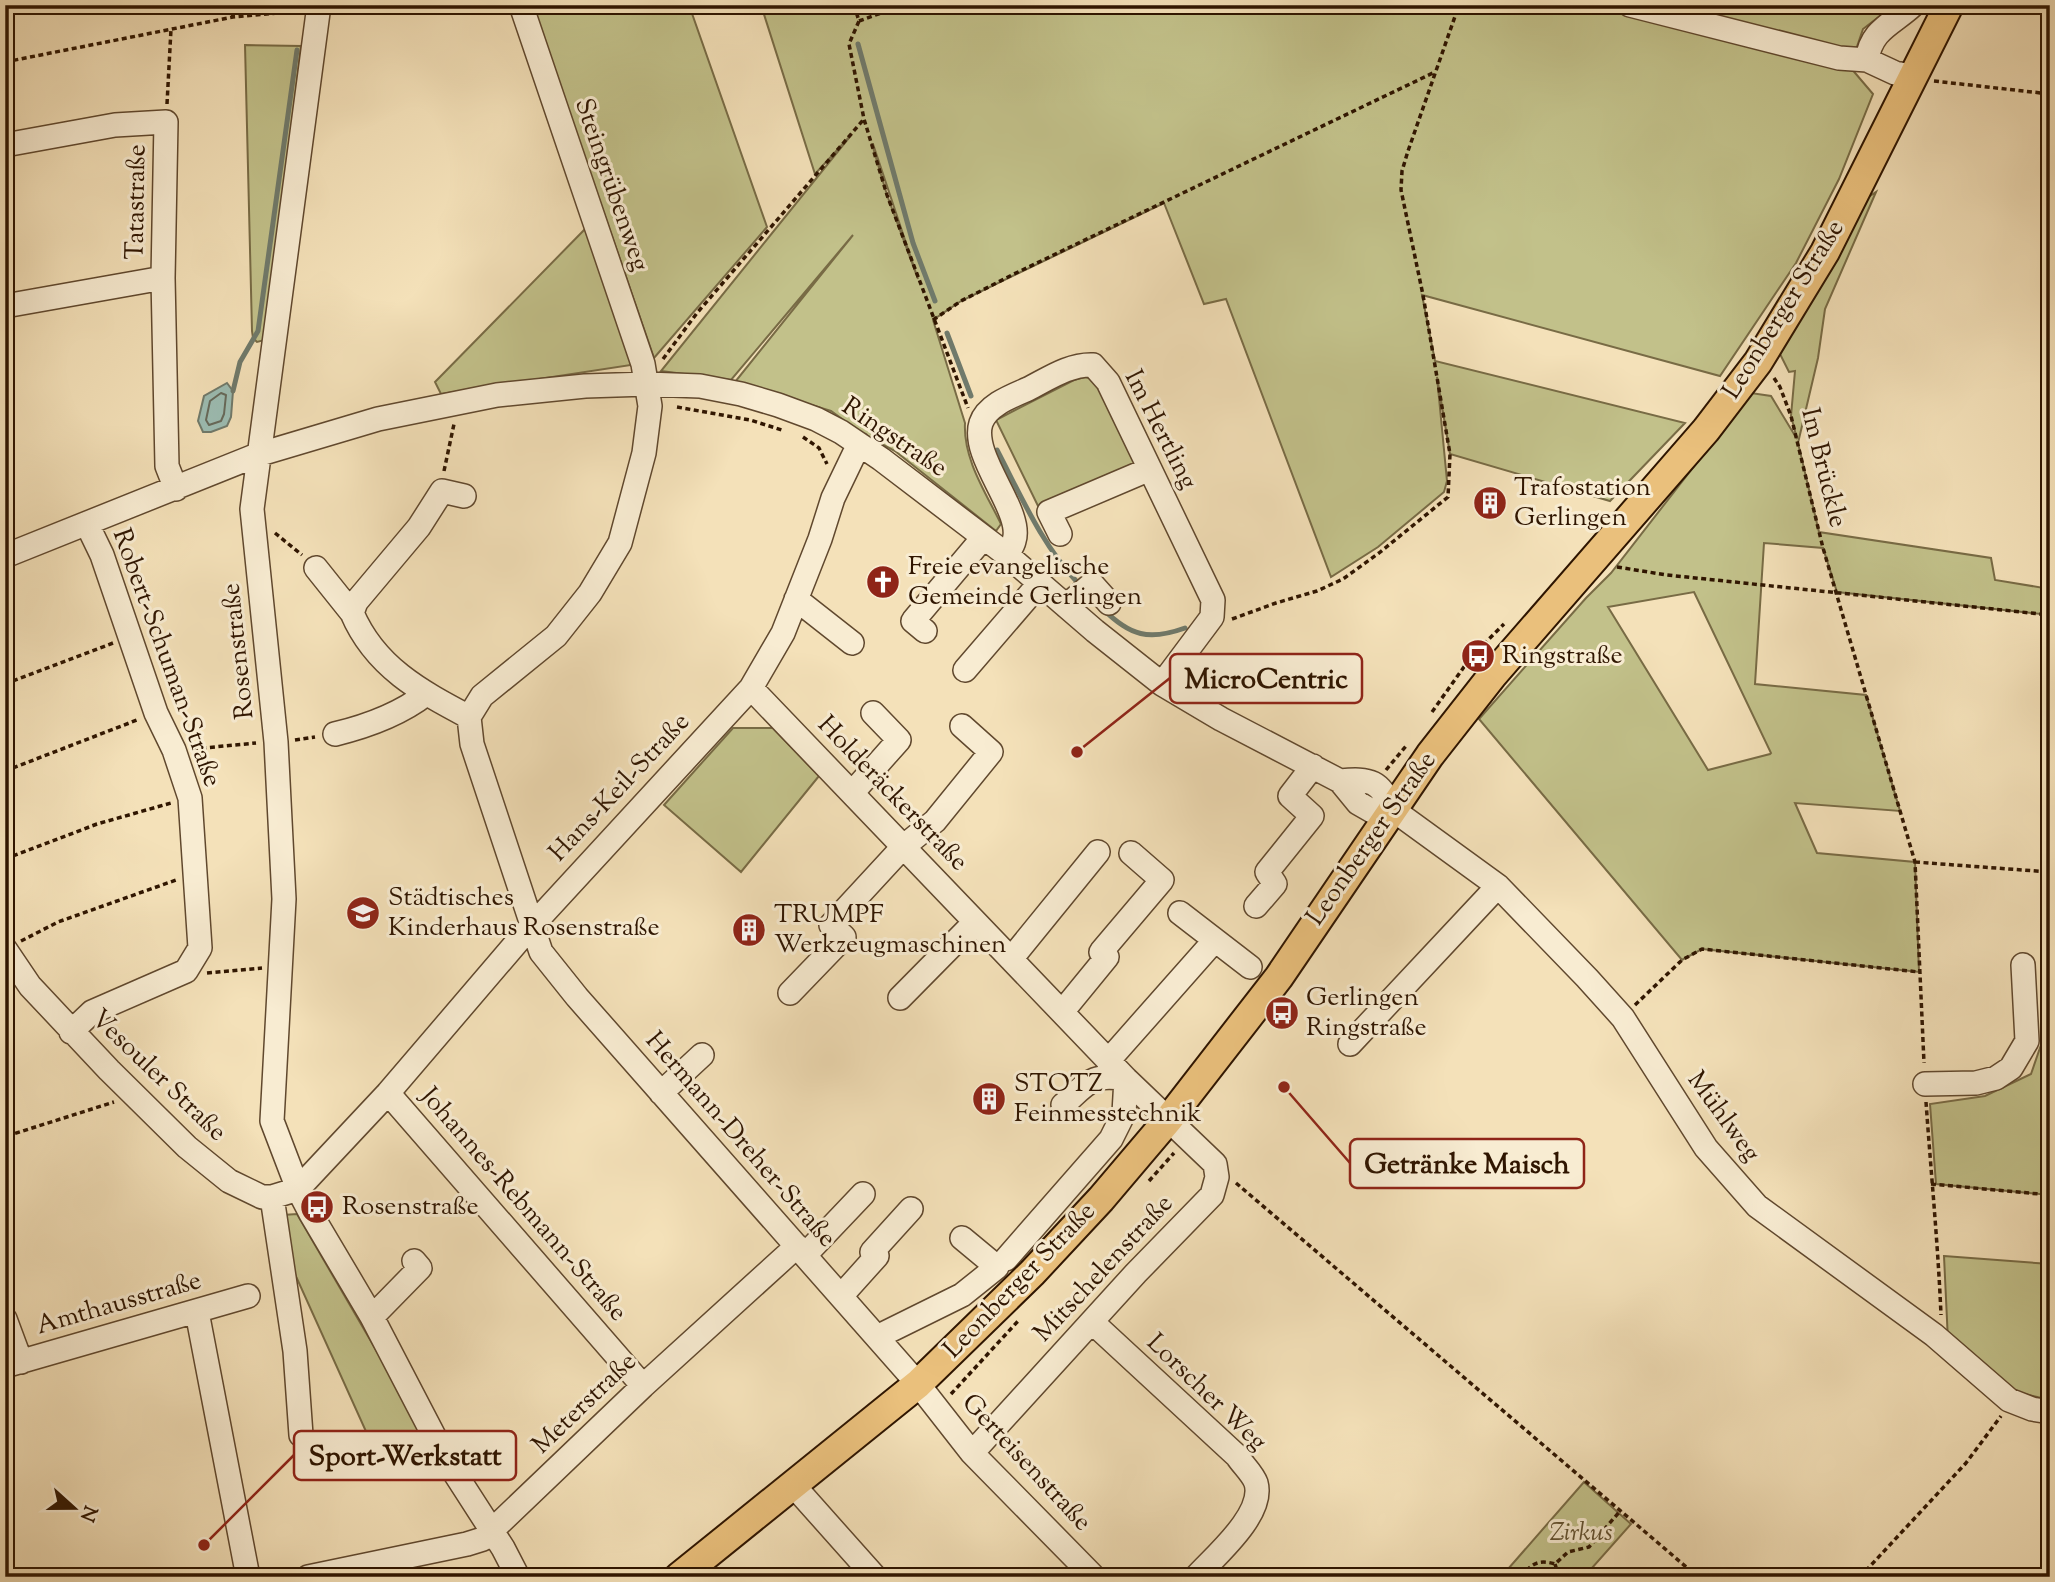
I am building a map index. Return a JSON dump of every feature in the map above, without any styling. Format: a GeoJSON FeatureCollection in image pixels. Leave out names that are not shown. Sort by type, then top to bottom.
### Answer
{"type":"FeatureCollection","features":[{"type":"Feature","properties":{"kind":"main road","name":"Leonberger Straße"},"geometry":{"type":"LineString","coordinates":[[679,1577],[918,1384],[1032,1273],[1101,1199],[1168,1120],[1279,976],[1430,755],[1492,676],[1706,430],[1758,362],[1825,252],[1911,76],[1949,5]]}},
{"type":"Feature","properties":{"kind":"street","name":"Steingrübenweg"},"geometry":{"type":"LineString","coordinates":[[521,5],[643,363],[648,395]]}},
{"type":"Feature","properties":{"kind":"street"},"geometry":{"type":"LineString","coordinates":[[1630,5],[1839,58],[1867,60],[1895,73],[1911,76]]}},
{"type":"Feature","properties":{"kind":"street"},"geometry":{"type":"LineString","coordinates":[[1867,60],[1873,38],[1913,5]]}},
{"type":"Feature","properties":{"kind":"street","name":"Rosenstraße"},"geometry":{"type":"LineString","coordinates":[[318,7],[257,455],[252,522],[276,742],[284,899],[272,1121],[298,1189],[372,1317],[447,1461],[518,1577]]}},
{"type":"Feature","properties":{"kind":"street","name":"Tatastraße"},"geometry":{"type":"LineString","coordinates":[[5,145],[116,125],[166,121],[163,278],[167,466],[176,489]]}},
{"type":"Feature","properties":{"kind":"street","name":"Tatastraße"},"geometry":{"type":"LineString","coordinates":[[5,306],[163,278]]}},
{"type":"Feature","properties":{"kind":"street","name":"Im Hertling"},"geometry":{"type":"LineString","coordinates":[[981,422],[1002,401],[1078,365],[1093,365],[1108,382],[1213,600],[1212,617]]}},
{"type":"Feature","properties":{"kind":"street","name":"Ringstraße"},"geometry":{"type":"LineString","coordinates":[[5,556],[257,455],[378,419],[497,395],[547,390],[648,395],[699,386],[741,394],[816,419],[859,444],[1007,555],[1162,684],[1221,719],[1340,781],[1358,803],[1372,811],[1392,809]]}},
{"type":"Feature","properties":{"kind":"street"},"geometry":{"type":"LineString","coordinates":[[316,568],[352,612],[358,628],[390,669],[426,694],[469,717],[482,696],[555,636],[590,593],[620,543],[644,453],[648,395]]}},
{"type":"Feature","properties":{"kind":"street"},"geometry":{"type":"LineString","coordinates":[[981,422],[979,438],[983,451],[1012,519],[1015,539],[1007,555]]}},
{"type":"Feature","properties":{"kind":"street","name":"Hans-Keil-Straße"},"geometry":{"type":"LineString","coordinates":[[298,1189],[388,1093],[532,925],[751,688],[783,633],[844,472],[859,444]]}},
{"type":"Feature","properties":{"kind":"street"},"geometry":{"type":"LineString","coordinates":[[1060,534],[1049,512],[1150,469]]}},
{"type":"Feature","properties":{"kind":"street"},"geometry":{"type":"LineString","coordinates":[[352,612],[356,602],[419,527],[453,493]]}},
{"type":"Feature","properties":{"kind":"street","name":"Robert-Schuman-Straße"},"geometry":{"type":"LineString","coordinates":[[87,524],[102,555],[128,637],[156,713],[174,750],[190,798],[200,948],[186,971]]}},
{"type":"Feature","properties":{"kind":"street"},"geometry":{"type":"LineString","coordinates":[[925,631],[913,621],[983,538]]}},
{"type":"Feature","properties":{"kind":"street"},"geometry":{"type":"LineString","coordinates":[[965,670],[1040,584]]}},
{"type":"Feature","properties":{"kind":"street"},"geometry":{"type":"LineString","coordinates":[[1066,606],[1093,584],[1109,603]]}},
{"type":"Feature","properties":{"kind":"street"},"geometry":{"type":"LineString","coordinates":[[796,598],[852,643]]}},
{"type":"Feature","properties":{"kind":"street"},"geometry":{"type":"LineString","coordinates":[[1162,684],[1212,617]]}},
{"type":"Feature","properties":{"kind":"street","name":"Holderäckerstraße"},"geometry":{"type":"LineString","coordinates":[[751,688],[1108,1061],[1168,1120]]}},
{"type":"Feature","properties":{"kind":"street"},"geometry":{"type":"LineString","coordinates":[[335,734],[359,729],[388,717],[426,694]]}},
{"type":"Feature","properties":{"kind":"street"},"geometry":{"type":"LineString","coordinates":[[852,793],[899,740],[873,713]]}},
{"type":"Feature","properties":{"kind":"street","name":"Hermann-Dreher-Straße"},"geometry":{"type":"LineString","coordinates":[[469,717],[472,744],[541,952],[577,998],[918,1384]]}},
{"type":"Feature","properties":{"kind":"street"},"geometry":{"type":"LineString","coordinates":[[790,993],[844,937],[831,925],[904,847],[935,821],[992,752],[962,726]]}},
{"type":"Feature","properties":{"kind":"street"},"geometry":{"type":"LineString","coordinates":[[1256,906],[1275,884],[1267,872],[1312,816],[1290,796],[1313,766]]}},
{"type":"Feature","properties":{"kind":"street","name":"Mühlweg"},"geometry":{"type":"LineString","coordinates":[[1392,809],[1499,886],[1623,1018],[1700,1140],[1757,1206],[1934,1335],[2009,1399],[2032,1409],[2050,1412]]}},
{"type":"Feature","properties":{"kind":"street"},"geometry":{"type":"LineString","coordinates":[[1011,960],[1098,852]]}},
{"type":"Feature","properties":{"kind":"street"},"geometry":{"type":"LineString","coordinates":[[1062,1012],[1107,957],[1101,952],[1162,880],[1131,853]]}},
{"type":"Feature","properties":{"kind":"street"},"geometry":{"type":"LineString","coordinates":[[1350,1044],[1499,886]]}},
{"type":"Feature","properties":{"kind":"street"},"geometry":{"type":"LineString","coordinates":[[1180,913],[1250,967]]}},
{"type":"Feature","properties":{"kind":"street"},"geometry":{"type":"LineString","coordinates":[[900,998],[975,922]]}},
{"type":"Feature","properties":{"kind":"street"},"geometry":{"type":"LineString","coordinates":[[1108,1061],[1215,940]]}},
{"type":"Feature","properties":{"kind":"street","name":"Vesouler Straße"},"geometry":{"type":"LineString","coordinates":[[5,949],[30,986],[71,1032],[187,1147],[229,1181],[262,1197],[272,1197]]}},
{"type":"Feature","properties":{"kind":"street"},"geometry":{"type":"LineString","coordinates":[[1925,1084],[1976,1083],[1996,1078],[2011,1068],[2027,1041],[2023,965]]}},
{"type":"Feature","properties":{"kind":"street"},"geometry":{"type":"LineString","coordinates":[[71,1032],[92,1012],[186,971]]}},
{"type":"Feature","properties":{"kind":"street"},"geometry":{"type":"LineString","coordinates":[[662,1093],[702,1055]]}},
{"type":"Feature","properties":{"kind":"street"},"geometry":{"type":"LineString","coordinates":[[1006,1259],[1111,1139],[1124,1113],[1126,1079],[1105,1076],[1090,1081],[1063,1105]]}},
{"type":"Feature","properties":{"kind":"street","name":"Johannes-Rebmann-Straße"},"geometry":{"type":"LineString","coordinates":[[388,1093],[643,1386]]}},
{"type":"Feature","properties":{"kind":"street","name":"Mitschelenstraße"},"geometry":{"type":"LineString","coordinates":[[972,1453],[1212,1195],[1217,1177],[1215,1164],[1168,1120]]}},
{"type":"Feature","properties":{"kind":"street"},"geometry":{"type":"LineString","coordinates":[[298,1189],[272,1197],[295,1351],[302,1435]]}},
{"type":"Feature","properties":{"kind":"street","name":"Meterstraße"},"geometry":{"type":"LineString","coordinates":[[308,1577],[483,1539],[643,1386],[863,1194]]}},
{"type":"Feature","properties":{"kind":"street"},"geometry":{"type":"LineString","coordinates":[[841,1296],[877,1256],[872,1252],[911,1209]]}},
{"type":"Feature","properties":{"kind":"street"},"geometry":{"type":"LineString","coordinates":[[877,1337],[962,1295],[997,1267],[962,1238]]}},
{"type":"Feature","properties":{"kind":"street"},"geometry":{"type":"LineString","coordinates":[[372,1317],[420,1268],[414,1261]]}},
{"type":"Feature","properties":{"kind":"street","name":"Amthausstraße"},"geometry":{"type":"LineString","coordinates":[[13,1364],[248,1296]]}},
{"type":"Feature","properties":{"kind":"street"},"geometry":{"type":"LineString","coordinates":[[197,1312],[248,1577]]}},
{"type":"Feature","properties":{"kind":"street"},"geometry":{"type":"LineString","coordinates":[[5,1320],[13,1364]]}},
{"type":"Feature","properties":{"kind":"street","name":"Lorscher Weg"},"geometry":{"type":"LineString","coordinates":[[1092,1322],[1237,1456],[1255,1482],[1257,1497],[1249,1517],[1196,1577]]}},
{"type":"Feature","properties":{"kind":"street","name":"Gerteisenstraße"},"geometry":{"type":"LineString","coordinates":[[918,1384],[972,1453],[1094,1577]]}},
{"type":"Feature","properties":{"kind":"street"},"geometry":{"type":"LineString","coordinates":[[793,1486],[875,1577]]}},
{"type":"Feature","properties":{"kind":"path"},"geometry":{"type":"LineString","coordinates":[[231,5],[233,17]]}},
{"type":"Feature","properties":{"kind":"path"},"geometry":{"type":"LineString","coordinates":[[854,5],[859,21],[849,44],[864,119],[887,195],[968,408],[981,422]]}},
{"type":"Feature","properties":{"kind":"path"},"geometry":{"type":"LineString","coordinates":[[859,21],[903,5]]}},
{"type":"Feature","properties":{"kind":"path"},"geometry":{"type":"LineString","coordinates":[[1212,617],[1232,620],[1317,591],[1343,579],[1448,496],[1450,454],[1423,295],[1401,190],[1402,171],[1459,5]]}},
{"type":"Feature","properties":{"kind":"path"},"geometry":{"type":"LineString","coordinates":[[5,62],[233,17],[318,7]]}},
{"type":"Feature","properties":{"kind":"path"},"geometry":{"type":"LineString","coordinates":[[166,121],[171,29]]}},
{"type":"Feature","properties":{"kind":"path"},"geometry":{"type":"LineString","coordinates":[[933,320],[961,301],[1014,274],[1435,72]]}},
{"type":"Feature","properties":{"kind":"path"},"geometry":{"type":"LineString","coordinates":[[1911,76],[1954,84],[2050,94]]}},
{"type":"Feature","properties":{"kind":"path"},"geometry":{"type":"LineString","coordinates":[[787,432],[738,418],[678,407],[648,395],[697,313],[864,119]]}},
{"type":"Feature","properties":{"kind":"path","name":"Im Brückle"},"geometry":{"type":"LineString","coordinates":[[1758,362],[1780,387],[1791,416],[1821,540],[1915,862],[1931,1184],[1939,1257],[1941,1315],[1934,1335]]}},
{"type":"Feature","properties":{"kind":"path"},"geometry":{"type":"LineString","coordinates":[[453,493],[455,402]]}},
{"type":"Feature","properties":{"kind":"path"},"geometry":{"type":"LineString","coordinates":[[799,435],[820,448],[828,466],[844,472]]}},
{"type":"Feature","properties":{"kind":"path"},"geometry":{"type":"LineString","coordinates":[[252,522],[269,528],[316,568]]}},
{"type":"Feature","properties":{"kind":"path"},"geometry":{"type":"LineString","coordinates":[[1597,556],[1617,566],[1667,575],[2050,615]]}},
{"type":"Feature","properties":{"kind":"path"},"geometry":{"type":"LineString","coordinates":[[5,684],[128,637]]}},
{"type":"Feature","properties":{"kind":"path"},"geometry":{"type":"LineString","coordinates":[[5,771],[156,713]]}},
{"type":"Feature","properties":{"kind":"path"},"geometry":{"type":"LineString","coordinates":[[174,750],[276,742],[335,734]]}},
{"type":"Feature","properties":{"kind":"path"},"geometry":{"type":"LineString","coordinates":[[5,859],[97,824],[190,798]]}},
{"type":"Feature","properties":{"kind":"path"},"geometry":{"type":"LineString","coordinates":[[1915,862],[2050,872]]}},
{"type":"Feature","properties":{"kind":"path"},"geometry":{"type":"LineString","coordinates":[[5,949],[58,922],[195,873]]}},
{"type":"Feature","properties":{"kind":"path"},"geometry":{"type":"LineString","coordinates":[[1623,1018],[1682,960],[1702,949],[1919,972]]}},
{"type":"Feature","properties":{"kind":"path"},"geometry":{"type":"LineString","coordinates":[[186,971],[196,974],[281,966]]}},
{"type":"Feature","properties":{"kind":"path"},"geometry":{"type":"LineString","coordinates":[[7,1136],[114,1102]]}},
{"type":"Feature","properties":{"kind":"path"},"geometry":{"type":"LineString","coordinates":[[1231,1179],[1698,1577]]}},
{"type":"Feature","properties":{"kind":"path"},"geometry":{"type":"LineString","coordinates":[[1931,1184],[2050,1195]]}},
{"type":"Feature","properties":{"kind":"path"},"geometry":{"type":"LineString","coordinates":[[1860,1577],[1966,1463],[1999,1421],[2009,1399]]}},
{"type":"Feature","properties":{"kind":"path"},"geometry":{"type":"LineString","coordinates":[[1555,1564],[1568,1552],[1589,1547],[1621,1510]]}},
{"type":"Feature","properties":{"kind":"path"},"geometry":{"type":"LineString","coordinates":[[1522,1577],[1527,1570],[1542,1561],[1555,1564]]}},
{"type":"Feature","properties":{"kind":"path"},"geometry":{"type":"LineString","coordinates":[[1555,1564],[1559,1577]]}},
{"type":"Feature","properties":{"kind":"green space"},"geometry":{"type":"Polygon","coordinates":[[[532,5],[689,5],[767,227],[654,358],[532,5]]]}},
{"type":"Feature","properties":{"kind":"green space"},"geometry":{"type":"Polygon","coordinates":[[[761,5],[1894,5],[1863,29],[1850,67],[1873,94],[1839,179],[1796,263],[1720,376],[1422,295],[1435,361],[1685,423],[1610,501],[1450,454],[1437,377],[1447,481],[1444,492],[1378,547],[1331,577],[1226,299],[1204,304],[1164,203],[961,301],[933,320],[965,423],[965,436],[972,463],[1001,524],[996,531],[895,451],[863,434],[831,411],[735,382],[853,235],[731,380],[661,371],[852,134],[815,174],[761,5]],[[873,144],[887,195],[918,279],[873,144]]]}},
{"type":"Feature","properties":{"kind":"green space"},"geometry":{"type":"Polygon","coordinates":[[[245,45],[301,46],[268,334],[265,340],[257,342],[252,331],[245,45]]]}},
{"type":"Feature","properties":{"kind":"green space"},"geometry":{"type":"Polygon","coordinates":[[[1876,192],[1825,309],[1818,358],[1798,443],[1819,532],[1991,558],[1995,580],[2050,589],[2050,615],[1837,592],[1823,548],[1764,543],[1755,684],[1866,695],[1900,811],[1795,803],[1817,853],[1915,862],[1919,972],[1702,949],[1682,960],[1479,719],[1611,573],[1751,393],[1771,396],[1797,439],[1791,416],[1795,371],[1789,372],[1780,354],[1867,198],[1876,192]],[[1694,592],[1608,607],[1708,770],[1771,753],[1694,592]]]}},
{"type":"Feature","properties":{"kind":"green space"},"geometry":{"type":"Polygon","coordinates":[[[589,225],[631,365],[441,394],[435,382],[589,225]]]}},
{"type":"Feature","properties":{"kind":"green space"},"geometry":{"type":"Polygon","coordinates":[[[1085,377],[1098,380],[1137,467],[1040,510],[996,420],[1085,377]]]}},
{"type":"Feature","properties":{"kind":"green space"},"geometry":{"type":"Polygon","coordinates":[[[733,728],[773,728],[819,776],[741,872],[664,805],[733,728]]]}},
{"type":"Feature","properties":{"kind":"green space"},"geometry":{"type":"Polygon","coordinates":[[[2042,1042],[2049,1195],[1936,1184],[1930,1104],[1985,1096],[2031,1074],[2042,1042]]]}},
{"type":"Feature","properties":{"kind":"green space"},"geometry":{"type":"Polygon","coordinates":[[[297,1214],[440,1460],[387,1478],[285,1252],[283,1215],[297,1214]]]}},
{"type":"Feature","properties":{"kind":"green space"},"geometry":{"type":"Polygon","coordinates":[[[1944,1256],[2050,1264],[2050,1400],[2016,1392],[1948,1341],[1944,1256]]]}},
{"type":"Feature","properties":{"kind":"green space","name":"Zirkus"},"geometry":{"type":"Polygon","coordinates":[[[1584,1482],[1631,1524],[1584,1577],[1501,1577],[1584,1482]]]}},
{"type":"Feature","properties":{"kind":"water"},"geometry":{"type":"Polygon","coordinates":[[[227,383],[233,391],[231,417],[227,426],[203,432],[198,421],[204,396],[227,383]]]}},
{"type":"Feature","properties":{"kind":"waterway"},"geometry":{"type":"LineString","coordinates":[[846,5],[848,11]]}},
{"type":"Feature","properties":{"kind":"waterway"},"geometry":{"type":"LineString","coordinates":[[858,44],[913,243],[935,301]]}},
{"type":"Feature","properties":{"kind":"waterway"},"geometry":{"type":"LineString","coordinates":[[233,391],[240,362],[258,331],[297,50]]}},
{"type":"Feature","properties":{"kind":"waterway"},"geometry":{"type":"LineString","coordinates":[[947,333],[971,396]]}},
{"type":"Feature","properties":{"kind":"waterway"},"geometry":{"type":"LineString","coordinates":[[997,450],[1043,536],[1078,583]]}},
{"type":"Feature","properties":{"kind":"waterway"},"geometry":{"type":"LineString","coordinates":[[1103,609],[1122,625],[1141,633],[1161,634],[1185,628]]}},
{"type":"Feature","properties":{"kind":"place","name":"Trafostation Gerlingen"},"geometry":{"type":"Point","coordinates":[1490,503]}},
{"type":"Feature","properties":{"kind":"place","name":"Freie evangelische Gemeinde Gerlingen"},"geometry":{"type":"Point","coordinates":[883,582]}},
{"type":"Feature","properties":{"kind":"place","name":"Ringstraße"},"geometry":{"type":"Point","coordinates":[1478,656]}},
{"type":"Feature","properties":{"kind":"place","name":"MicroCentric"},"geometry":{"type":"Point","coordinates":[1077,752]}},
{"type":"Feature","properties":{"kind":"place","name":"Städtisches Kinderhaus Rosenstraße"},"geometry":{"type":"Point","coordinates":[363,913]}},
{"type":"Feature","properties":{"kind":"place","name":"TRUMPF Werkzeugmaschinen"},"geometry":{"type":"Point","coordinates":[749,930]}},
{"type":"Feature","properties":{"kind":"place","name":"Gerlingen Ringstraße"},"geometry":{"type":"Point","coordinates":[1282,1013]}},
{"type":"Feature","properties":{"kind":"place","name":"Getränke Maisch"},"geometry":{"type":"Point","coordinates":[1284,1087]}},
{"type":"Feature","properties":{"kind":"place","name":"STOTZ Feinmesstechnik"},"geometry":{"type":"Point","coordinates":[989,1099]}},
{"type":"Feature","properties":{"kind":"place","name":"Rosenstraße"},"geometry":{"type":"Point","coordinates":[317,1207]}},
{"type":"Feature","properties":{"kind":"place","name":"Sport-Werkstatt"},"geometry":{"type":"Point","coordinates":[204,1545]}}]}
